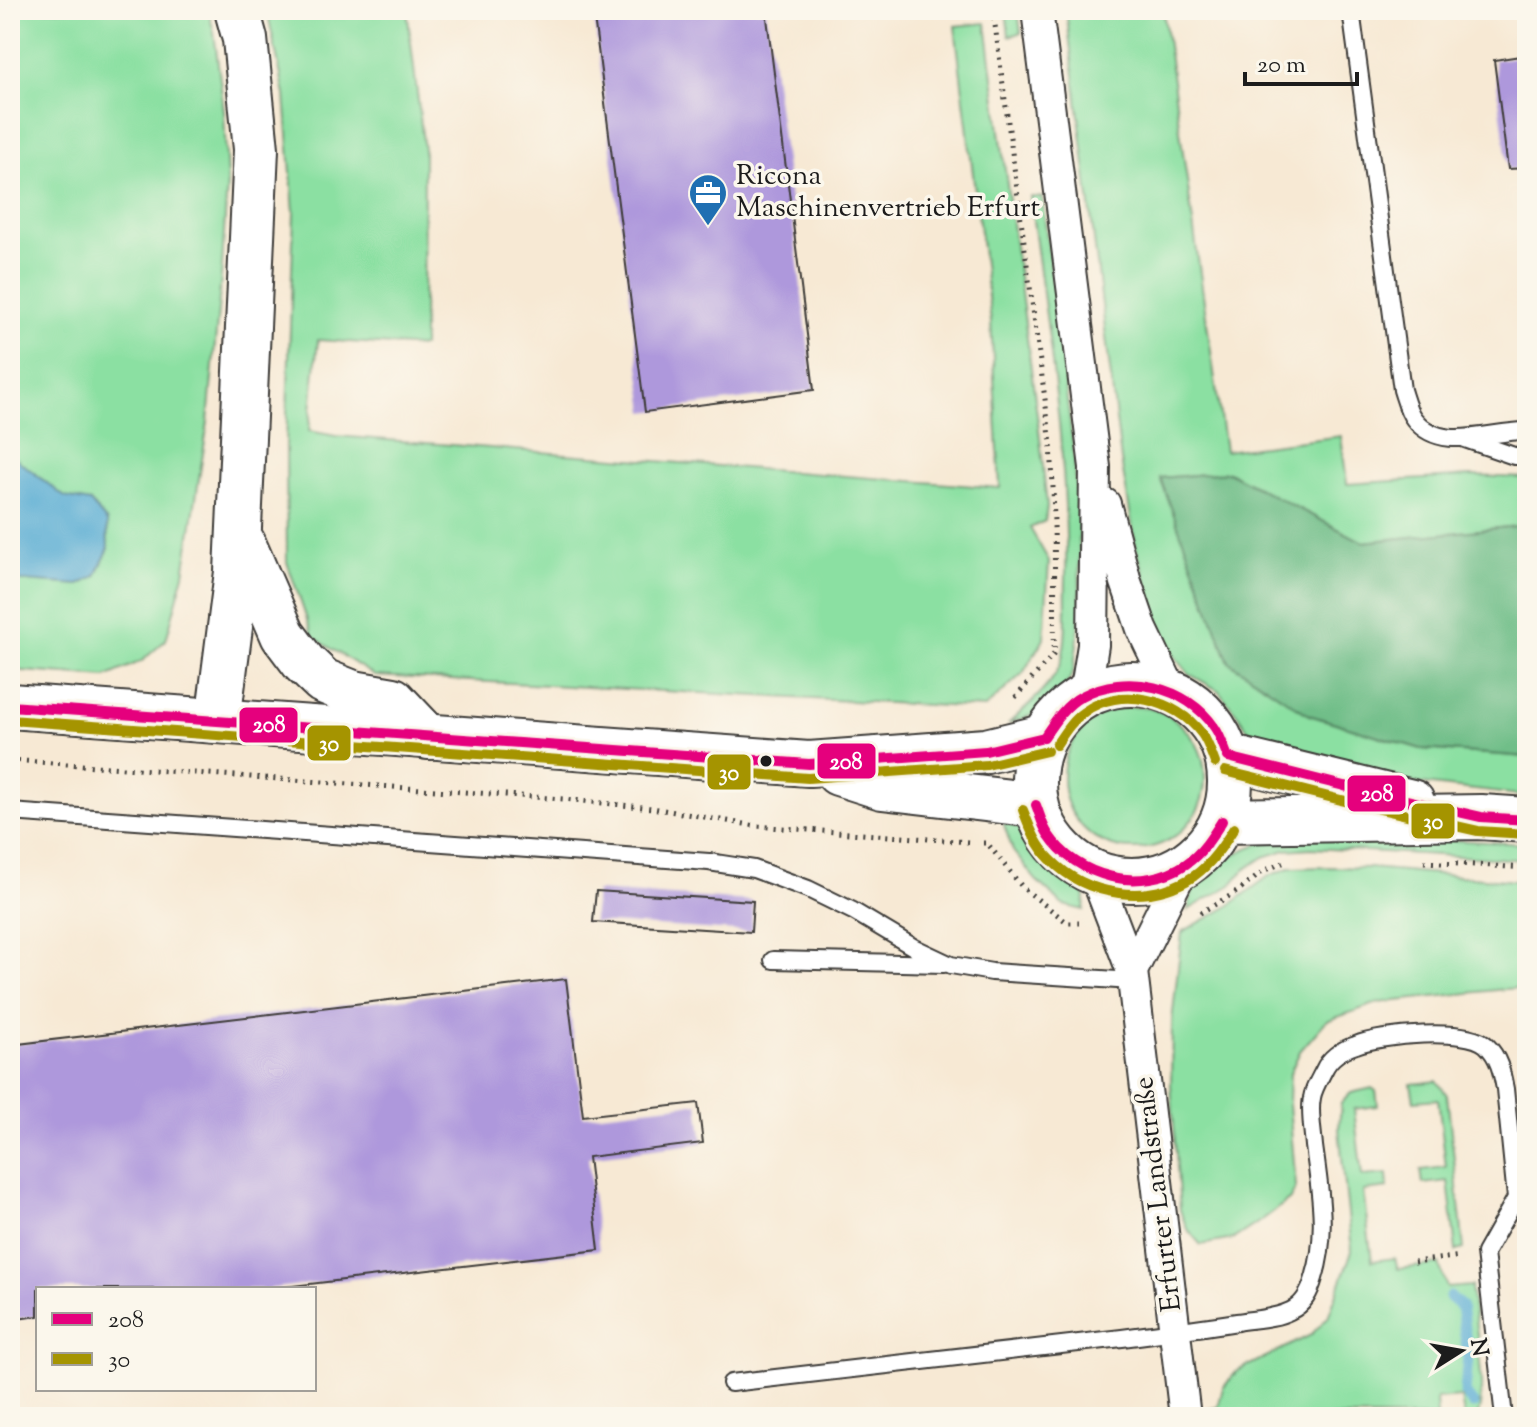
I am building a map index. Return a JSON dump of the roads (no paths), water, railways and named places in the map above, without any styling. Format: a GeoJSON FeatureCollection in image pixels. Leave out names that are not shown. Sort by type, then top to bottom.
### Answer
{"type":"FeatureCollection","features":[{"type":"Feature","properties":{"kind":"main road"},"geometry":{"type":"LineString","coordinates":[[218,721],[237,572],[256,149],[245,39],[237,10]]}},
{"type":"Feature","properties":{"kind":"main road"},"geometry":{"type":"LineString","coordinates":[[239,533],[283,635],[304,663],[323,681],[353,693],[393,700],[428,737]]}},
{"type":"Feature","properties":{"kind":"main road"},"geometry":{"type":"LineString","coordinates":[[1125,683],[1149,685],[1172,692],[1197,708],[1216,730],[1228,757],[1230,790],[1222,821],[1206,847],[1184,866],[1156,878],[1125,881],[1095,874],[1069,858],[1048,834],[1036,805],[1033,782],[1036,759],[1044,737],[1058,716],[1085,695],[1104,688],[1125,683]]}},
{"type":"Feature","properties":{"kind":"main road"},"geometry":{"type":"LineString","coordinates":[[10,706],[809,764],[986,751],[1044,737]]}},
{"type":"Feature","properties":{"kind":"main road"},"geometry":{"type":"LineString","coordinates":[[1228,757],[1481,817]]}},
{"type":"Feature","properties":{"kind":"main road"},"geometry":{"type":"LineString","coordinates":[[809,764],[882,787],[1036,805]]}},
{"type":"Feature","properties":{"kind":"main road"},"geometry":{"type":"LineString","coordinates":[[1222,821],[1481,817],[1527,820]]}},
{"type":"Feature","properties":{"kind":"street"},"geometry":{"type":"LineString","coordinates":[[1037,10],[1095,467],[1142,629],[1172,692]]}},
{"type":"Feature","properties":{"kind":"street"},"geometry":{"type":"LineString","coordinates":[[1085,695],[1093,645],[1095,467]]}},
{"type":"Feature","properties":{"kind":"street"},"geometry":{"type":"LineString","coordinates":[[1133,976],[1184,866]]}},
{"type":"Feature","properties":{"kind":"street","name":"Erfurter Landstraße"},"geometry":{"type":"LineString","coordinates":[[1095,874],[1133,976],[1185,1417]]}},
{"type":"Feature","properties":{"kind":"lane"},"geometry":{"type":"LineString","coordinates":[[1351,10],[1402,390],[1413,419],[1432,434],[1464,439],[1514,456],[1527,456]]}},
{"type":"Feature","properties":{"kind":"lane"},"geometry":{"type":"LineString","coordinates":[[1464,439],[1527,431]]}},
{"type":"Feature","properties":{"kind":"lane"},"geometry":{"type":"LineString","coordinates":[[10,812],[709,862],[754,869],[808,889],[951,965]]}},
{"type":"Feature","properties":{"kind":"lane"},"geometry":{"type":"LineString","coordinates":[[773,960],[951,965],[992,972],[1133,976]]}},
{"type":"Feature","properties":{"kind":"lane"},"geometry":{"type":"LineString","coordinates":[[731,1383],[1175,1332],[1290,1312],[1310,1293],[1323,1234],[1312,1098],[1326,1066],[1338,1053],[1359,1043],[1460,1034],[1486,1044],[1502,1073],[1522,1204],[1485,1253],[1504,1417]]}},
{"type":"Feature","properties":{"kind":"water"},"geometry":{"type":"Polygon","coordinates":[[[10,454],[65,497],[90,502],[107,522],[108,550],[96,576],[79,585],[10,580],[10,454]]]}},
{"type":"Feature","properties":{"kind":"waterway"},"geometry":{"type":"LineString","coordinates":[[1450,1297],[1461,1306],[1468,1356],[1465,1393],[1473,1404]]}},
{"type":"Feature","properties":{"kind":"place","name":"Ricona Maschinenvertrieb Erfurt"},"geometry":{"type":"Point","coordinates":[708,227]}}]}
